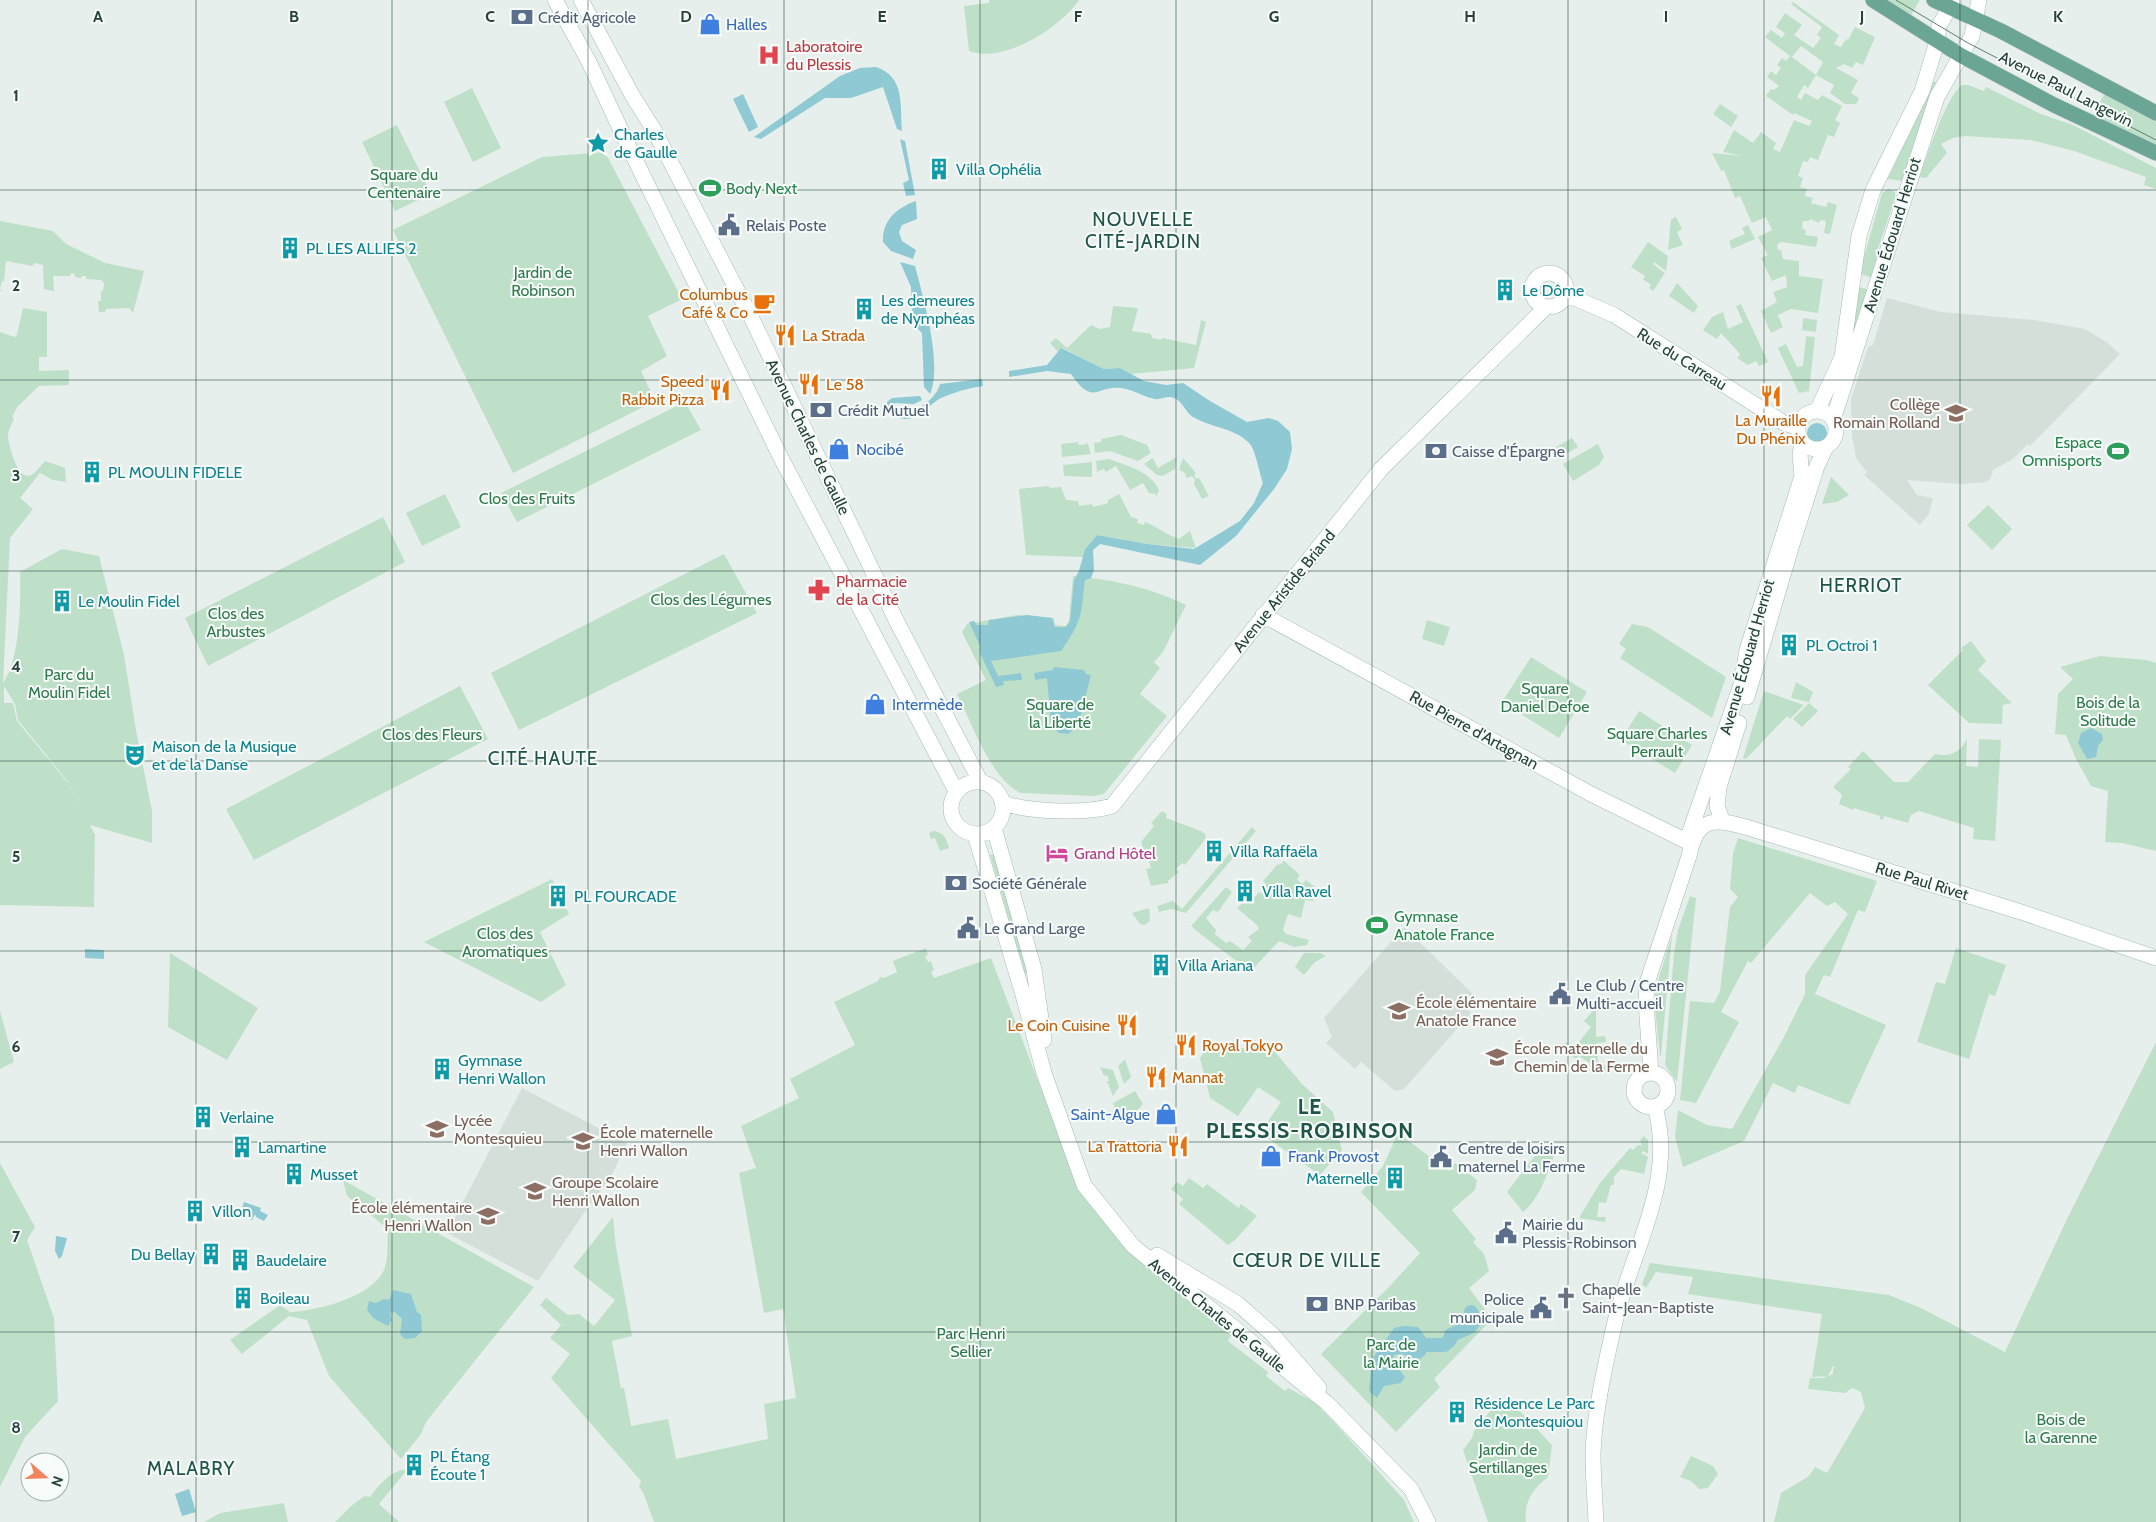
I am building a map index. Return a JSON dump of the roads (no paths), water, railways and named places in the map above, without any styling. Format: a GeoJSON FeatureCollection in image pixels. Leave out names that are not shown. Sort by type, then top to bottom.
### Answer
{"type":"FeatureCollection","features":[{"type":"Feature","properties":{"kind":"main road","name":"Avenue Paul Langevin"},"geometry":{"type":"LineString","coordinates":[[1873,0],[1960,55],[2054,105],[2156,153]]}},
{"type":"Feature","properties":{"kind":"main road","name":"Avenue Paul Langevin"},"geometry":{"type":"LineString","coordinates":[[1934,0],[1952,4],[1974,20],[2001,31],[2156,113]]}},
{"type":"Feature","properties":{"kind":"street","name":"Avenue Charles de Gaulle"},"geometry":{"type":"LineString","coordinates":[[555,0],[589,62],[780,456],[956,792]]}},
{"type":"Feature","properties":{"kind":"street"},"geometry":{"type":"LineString","coordinates":[[1960,55],[1972,36],[1979,0]]}},
{"type":"Feature","properties":{"kind":"street"},"geometry":{"type":"LineString","coordinates":[[1937,42],[1939,26],[1952,4]]}},
{"type":"Feature","properties":{"kind":"street","name":"Avenue Charles de Gaulle"},"geometry":{"type":"LineString","coordinates":[[585,5],[632,96],[654,130],[751,317],[896,620],[980,781]]}},
{"type":"Feature","properties":{"kind":"street"},"geometry":{"type":"LineString","coordinates":[[566,21],[585,5]]}},
{"type":"Feature","properties":{"kind":"street","name":"Avenue Édouard Herriot"},"geometry":{"type":"LineString","coordinates":[[1817,411],[1842,357],[1858,244],[1873,190],[1922,90],[1937,42]]}},
{"type":"Feature","properties":{"kind":"street","name":"Avenue Édouard Herriot"},"geometry":{"type":"LineString","coordinates":[[1833,420],[1937,97],[1960,55]]}},
{"type":"Feature","properties":{"kind":"street"},"geometry":{"type":"LineString","coordinates":[[610,106],[632,96]]}},
{"type":"Feature","properties":{"kind":"street"},"geometry":{"type":"LineString","coordinates":[[1549,273],[1559,276],[1565,284],[1565,294],[1556,306],[1546,307],[1537,302],[1532,294],[1532,284],[1539,276],[1549,273]]}},
{"type":"Feature","properties":{"kind":"street","name":"Rue du Carreau"},"geometry":{"type":"LineString","coordinates":[[1565,294],[1614,315],[1800,435]]}},
{"type":"Feature","properties":{"kind":"street","name":"Avenue Aristide Briand"},"geometry":{"type":"LineString","coordinates":[[1003,803],[1017,808],[1094,812],[1112,806],[1381,469],[1546,307]]}},
{"type":"Feature","properties":{"kind":"street"},"geometry":{"type":"LineString","coordinates":[[1817,411],[1828,415],[1833,420],[1835,436],[1826,447],[1815,449],[1800,435],[1805,415],[1817,411]]}},
{"type":"Feature","properties":{"kind":"street","name":"Avenue Édouard Herriot"},"geometry":{"type":"LineString","coordinates":[[1651,1073],[1646,1002],[1647,983],[1689,856],[1689,839],[1742,685],[1747,650],[1802,476],[1800,435]]}},
{"type":"Feature","properties":{"kind":"street","name":"Avenue Édouard Herriot"},"geometry":{"type":"LineString","coordinates":[[1722,820],[1716,806],[1719,787],[1769,628],[1791,548],[1817,466],[1826,447]]}},
{"type":"Feature","properties":{"kind":"street","name":"Avenue Édouard Herriot"},"geometry":{"type":"LineString","coordinates":[[1769,628],[1763,623],[1763,618],[1777,577],[1777,558]]}},
{"type":"Feature","properties":{"kind":"street","name":"Rue Pierre d'Artagnan"},"geometry":{"type":"LineString","coordinates":[[1263,615],[1591,794],[1689,839]]}},
{"type":"Feature","properties":{"kind":"street"},"geometry":{"type":"LineString","coordinates":[[980,781],[995,788],[1003,803],[1002,817],[994,828],[975,835],[960,829],[951,816],[950,808],[956,792],[971,782],[980,781]]}},
{"type":"Feature","properties":{"kind":"street"},"geometry":{"type":"LineString","coordinates":[[1689,839],[1704,825],[1722,820]]}},
{"type":"Feature","properties":{"kind":"street","name":"Rue Paul Rivet"},"geometry":{"type":"LineString","coordinates":[[1722,820],[2021,912],[2156,958]]}},
{"type":"Feature","properties":{"kind":"street","name":"Avenue Charles de Gaulle"},"geometry":{"type":"LineString","coordinates":[[994,828],[1034,969],[1054,1101]]}},
{"type":"Feature","properties":{"kind":"street","name":"Avenue Charles de Gaulle"},"geometry":{"type":"LineString","coordinates":[[975,835],[1054,1101],[1084,1185],[1133,1246],[1327,1402],[1411,1490],[1428,1522]]}},
{"type":"Feature","properties":{"kind":"street"},"geometry":{"type":"LineString","coordinates":[[1651,1073],[1661,1076],[1668,1090],[1665,1100],[1656,1107],[1640,1104],[1634,1090],[1637,1080],[1641,1076],[1651,1073]]}},
{"type":"Feature","properties":{"kind":"street"},"geometry":{"type":"LineString","coordinates":[[1596,1522],[1593,1452],[1606,1366],[1614,1325],[1652,1205],[1661,1169],[1662,1134],[1656,1107]]}},
{"type":"Feature","properties":{"kind":"street","name":"Avenue Charles de Gaulle"},"geometry":{"type":"LineString","coordinates":[[1112,1222],[1162,1259],[1238,1304],[1273,1335],[1318,1387],[1327,1402]]}},
{"type":"Feature","properties":{"kind":"water"},"geometry":{"type":"Polygon","coordinates":[[[876,67],[892,77],[896,85],[901,102],[902,131],[897,129],[883,87],[851,98],[825,98],[761,139],[754,137],[840,76],[860,68],[876,67]]]}},
{"type":"Feature","properties":{"kind":"water"},"geometry":{"type":"Polygon","coordinates":[[[743,94],[758,127],[749,132],[733,99],[743,94]]]}},
{"type":"Feature","properties":{"kind":"water"},"geometry":{"type":"Polygon","coordinates":[[[900,139],[905,141],[915,195],[906,196],[903,183],[909,180],[900,139]]]}},
{"type":"Feature","properties":{"kind":"water"},"geometry":{"type":"Polygon","coordinates":[[[916,201],[917,219],[902,225],[899,232],[902,241],[916,250],[913,259],[891,251],[883,242],[883,234],[892,216],[902,207],[916,201]]]}},
{"type":"Feature","properties":{"kind":"water"},"geometry":{"type":"Polygon","coordinates":[[[900,262],[915,266],[927,312],[934,366],[930,394],[924,387],[922,333],[913,324],[911,287],[900,262]]]}},
{"type":"Feature","properties":{"kind":"water"},"geometry":{"type":"Polygon","coordinates":[[[1061,348],[1104,369],[1120,368],[1144,381],[1166,385],[1183,383],[1247,422],[1269,418],[1278,421],[1290,432],[1292,449],[1287,469],[1274,489],[1236,536],[1200,565],[1100,544],[1093,550],[1094,570],[1091,578],[1085,580],[1082,608],[1078,623],[1061,651],[991,661],[998,676],[1021,673],[1022,680],[1003,681],[1004,685],[996,687],[980,653],[980,646],[969,622],[974,621],[977,625],[988,625],[989,620],[1027,615],[1052,618],[1055,627],[1066,627],[1070,621],[1074,580],[1079,571],[1085,549],[1097,535],[1147,544],[1194,549],[1240,521],[1254,503],[1263,483],[1256,456],[1250,444],[1231,431],[1191,416],[1175,398],[1155,399],[1130,390],[1116,388],[1091,392],[1079,384],[1071,374],[1047,371],[1009,377],[1009,371],[1047,365],[1061,348]]]}},
{"type":"Feature","properties":{"kind":"water"},"geometry":{"type":"Polygon","coordinates":[[[982,379],[983,386],[941,398],[921,414],[910,419],[896,417],[889,413],[887,409],[887,402],[892,398],[920,396],[922,400],[914,404],[895,403],[894,406],[900,409],[914,409],[933,397],[940,384],[982,379]]]}},
{"type":"Feature","properties":{"kind":"water"},"geometry":{"type":"Polygon","coordinates":[[[1817,423],[1824,426],[1827,433],[1824,440],[1817,443],[1810,440],[1807,433],[1810,426],[1817,423]]]}},
{"type":"Feature","properties":{"kind":"water"},"geometry":{"type":"Polygon","coordinates":[[[1054,667],[1084,670],[1086,674],[1091,675],[1078,726],[1068,734],[1059,733],[1051,722],[1047,678],[1035,680],[1034,673],[1053,670],[1054,667]]]}},
{"type":"Feature","properties":{"kind":"water"},"geometry":{"type":"Polygon","coordinates":[[[2091,728],[2102,734],[2103,740],[2098,746],[2096,757],[2087,759],[2078,743],[2081,733],[2091,728]]]}},
{"type":"Feature","properties":{"kind":"water"},"geometry":{"type":"Polygon","coordinates":[[[85,949],[104,950],[104,959],[85,958],[85,949]]]}},
{"type":"Feature","properties":{"kind":"water"},"geometry":{"type":"Polygon","coordinates":[[[244,1202],[261,1208],[260,1211],[268,1215],[264,1221],[256,1217],[255,1214],[252,1220],[245,1217],[248,1211],[242,1208],[244,1202]]]}},
{"type":"Feature","properties":{"kind":"water"},"geometry":{"type":"Polygon","coordinates":[[[56,1236],[67,1238],[62,1256],[59,1259],[55,1251],[56,1236]]]}},
{"type":"Feature","properties":{"kind":"water"},"geometry":{"type":"Polygon","coordinates":[[[393,1290],[411,1294],[417,1312],[421,1315],[422,1331],[415,1338],[405,1339],[400,1334],[402,1319],[395,1312],[390,1313],[392,1320],[388,1326],[373,1318],[367,1310],[369,1301],[376,1303],[384,1299],[389,1300],[393,1290]]]}},
{"type":"Feature","properties":{"kind":"water"},"geometry":{"type":"Polygon","coordinates":[[[1404,1326],[1418,1327],[1427,1339],[1426,1354],[1419,1360],[1401,1354],[1394,1355],[1392,1361],[1405,1377],[1401,1383],[1384,1386],[1377,1398],[1369,1391],[1372,1359],[1394,1328],[1404,1326]]]}},
{"type":"Feature","properties":{"kind":"water"},"geometry":{"type":"Polygon","coordinates":[[[189,1489],[196,1512],[182,1516],[175,1494],[189,1489]]]}},
{"type":"Feature","properties":{"kind":"waterway"},"geometry":{"type":"LineString","coordinates":[[1427,1345],[1444,1345],[1450,1340],[1451,1335],[1470,1327],[1475,1320],[1471,1312]]}},
{"type":"Feature","properties":{"kind":"tram line"},"geometry":{"type":"LineString","coordinates":[[1896,0],[1968,43],[2156,140]]}},
{"type":"Feature","properties":{"kind":"place","name":"Crédit Agricole"},"geometry":{"type":"Point","coordinates":[522,17]}},
{"type":"Feature","properties":{"kind":"place","name":"Halles"},"geometry":{"type":"Point","coordinates":[710,24]}},
{"type":"Feature","properties":{"kind":"place","name":"Laboratoire du Plessis"},"geometry":{"type":"Point","coordinates":[769,55]}},
{"type":"Feature","properties":{"kind":"place","name":"Charles de Gaulle"},"geometry":{"type":"Point","coordinates":[598,143]}},
{"type":"Feature","properties":{"kind":"place","name":"Villa Ophélia"},"geometry":{"type":"Point","coordinates":[939,169]}},
{"type":"Feature","properties":{"kind":"place","name":"Body Next"},"geometry":{"type":"Point","coordinates":[710,188]}},
{"type":"Feature","properties":{"kind":"place","name":"Relais Poste"},"geometry":{"type":"Point","coordinates":[729,225]}},
{"type":"Feature","properties":{"kind":"place","name":"PL LES ALLIES 2"},"geometry":{"type":"Point","coordinates":[290,248]}},
{"type":"Feature","properties":{"kind":"place","name":"Le Dôme"},"geometry":{"type":"Point","coordinates":[1505,290]}},
{"type":"Feature","properties":{"kind":"place","name":"Columbus Café & Co"},"geometry":{"type":"Point","coordinates":[764,303]}},
{"type":"Feature","properties":{"kind":"place","name":"Les demeures de Nymphéas"},"geometry":{"type":"Point","coordinates":[864,309]}},
{"type":"Feature","properties":{"kind":"place","name":"La Strada"},"geometry":{"type":"Point","coordinates":[785,335]}},
{"type":"Feature","properties":{"kind":"place","name":"Le 58"},"geometry":{"type":"Point","coordinates":[809,384]}},
{"type":"Feature","properties":{"kind":"place","name":"Speed Rabbit Pizza"},"geometry":{"type":"Point","coordinates":[720,390]}},
{"type":"Feature","properties":{"kind":"place","name":"La Muraille Du Phénix"},"geometry":{"type":"Point","coordinates":[1771,396]}},
{"type":"Feature","properties":{"kind":"place","name":"Crédit Mutuel"},"geometry":{"type":"Point","coordinates":[821,410]}},
{"type":"Feature","properties":{"kind":"place","name":"Collège Romain Rolland"},"geometry":{"type":"Point","coordinates":[1956,413]}},
{"type":"Feature","properties":{"kind":"place","name":"Nocibé"},"geometry":{"type":"Point","coordinates":[839,449]}},
{"type":"Feature","properties":{"kind":"place","name":"Caisse d'Épargne"},"geometry":{"type":"Point","coordinates":[1436,451]}},
{"type":"Feature","properties":{"kind":"place","name":"Espace Omnisports"},"geometry":{"type":"Point","coordinates":[2118,451]}},
{"type":"Feature","properties":{"kind":"place","name":"PL MOULIN FIDELE"},"geometry":{"type":"Point","coordinates":[92,472]}},
{"type":"Feature","properties":{"kind":"place","name":"Pharmacie de la Cité"},"geometry":{"type":"Point","coordinates":[819,590]}},
{"type":"Feature","properties":{"kind":"place","name":"Le Moulin Fidel"},"geometry":{"type":"Point","coordinates":[62,601]}},
{"type":"Feature","properties":{"kind":"place","name":"PL Octroi 1"},"geometry":{"type":"Point","coordinates":[1789,645]}},
{"type":"Feature","properties":{"kind":"place","name":"Intermède"},"geometry":{"type":"Point","coordinates":[875,704]}},
{"type":"Feature","properties":{"kind":"place","name":"Maison de la Musique et de la Danse"},"geometry":{"type":"Point","coordinates":[135,755]}},
{"type":"Feature","properties":{"kind":"place","name":"Villa Raffaëla"},"geometry":{"type":"Point","coordinates":[1214,851]}},
{"type":"Feature","properties":{"kind":"place","name":"Grand Hôtel"},"geometry":{"type":"Point","coordinates":[1057,853]}},
{"type":"Feature","properties":{"kind":"place","name":"Société Générale"},"geometry":{"type":"Point","coordinates":[956,883]}},
{"type":"Feature","properties":{"kind":"place","name":"Villa Ravel"},"geometry":{"type":"Point","coordinates":[1245,891]}},
{"type":"Feature","properties":{"kind":"place","name":"PL FOURCADE"},"geometry":{"type":"Point","coordinates":[558,896]}},
{"type":"Feature","properties":{"kind":"place","name":"Gymnase Anatole France"},"geometry":{"type":"Point","coordinates":[1377,925]}},
{"type":"Feature","properties":{"kind":"place","name":"Le Grand Large"},"geometry":{"type":"Point","coordinates":[968,928]}},
{"type":"Feature","properties":{"kind":"place","name":"Villa Ariana"},"geometry":{"type":"Point","coordinates":[1161,965]}},
{"type":"Feature","properties":{"kind":"place","name":"Le Club / Centre Multi-accueil"},"geometry":{"type":"Point","coordinates":[1560,994]}},
{"type":"Feature","properties":{"kind":"place","name":"École élémentaire Anatole France"},"geometry":{"type":"Point","coordinates":[1399,1011]}},
{"type":"Feature","properties":{"kind":"place","name":"Le Coin Cuisine"},"geometry":{"type":"Point","coordinates":[1127,1025]}},
{"type":"Feature","properties":{"kind":"place","name":"Royal Tokyo"},"geometry":{"type":"Point","coordinates":[1186,1045]}},
{"type":"Feature","properties":{"kind":"place","name":"École maternelle du Chemin de la Ferme"},"geometry":{"type":"Point","coordinates":[1497,1057]}},
{"type":"Feature","properties":{"kind":"place","name":"Gymnase Henri Wallon"},"geometry":{"type":"Point","coordinates":[442,1069]}},
{"type":"Feature","properties":{"kind":"place","name":"Mannat"},"geometry":{"type":"Point","coordinates":[1156,1077]}},
{"type":"Feature","properties":{"kind":"place","name":"Saint-Algue"},"geometry":{"type":"Point","coordinates":[1166,1114]}},
{"type":"Feature","properties":{"kind":"place","name":"Verlaine"},"geometry":{"type":"Point","coordinates":[203,1117]}},
{"type":"Feature","properties":{"kind":"place","name":"Lycée Montesquieu"},"geometry":{"type":"Point","coordinates":[437,1129]}},
{"type":"Feature","properties":{"kind":"place","name":"École maternelle Henri Wallon"},"geometry":{"type":"Point","coordinates":[583,1141]}},
{"type":"Feature","properties":{"kind":"place","name":"La Trattoria"},"geometry":{"type":"Point","coordinates":[1178,1146]}},
{"type":"Feature","properties":{"kind":"place","name":"Lamartine"},"geometry":{"type":"Point","coordinates":[242,1147]}},
{"type":"Feature","properties":{"kind":"place","name":"Frank Provost"},"geometry":{"type":"Point","coordinates":[1271,1156]}},
{"type":"Feature","properties":{"kind":"place","name":"Centre de loisirs maternel La Ferme"},"geometry":{"type":"Point","coordinates":[1441,1157]}},
{"type":"Feature","properties":{"kind":"place","name":"Musset"},"geometry":{"type":"Point","coordinates":[294,1174]}},
{"type":"Feature","properties":{"kind":"place","name":"Maternelle"},"geometry":{"type":"Point","coordinates":[1395,1178]}},
{"type":"Feature","properties":{"kind":"place","name":"Groupe Scolaire Henri Wallon"},"geometry":{"type":"Point","coordinates":[535,1191]}},
{"type":"Feature","properties":{"kind":"place","name":"Villon"},"geometry":{"type":"Point","coordinates":[195,1211]}},
{"type":"Feature","properties":{"kind":"place","name":"École élémentaire Henri Wallon"},"geometry":{"type":"Point","coordinates":[488,1216]}},
{"type":"Feature","properties":{"kind":"place","name":"Mairie du Plessis-Robinson"},"geometry":{"type":"Point","coordinates":[1506,1233]}},
{"type":"Feature","properties":{"kind":"place","name":"Du Bellay"},"geometry":{"type":"Point","coordinates":[211,1254]}},
{"type":"Feature","properties":{"kind":"place","name":"Baudelaire"},"geometry":{"type":"Point","coordinates":[240,1260]}},
{"type":"Feature","properties":{"kind":"place","name":"Boileau"},"geometry":{"type":"Point","coordinates":[243,1298]}},
{"type":"Feature","properties":{"kind":"place","name":"Chapelle Saint-Jean-Baptiste"},"geometry":{"type":"Point","coordinates":[1566,1298]}},
{"type":"Feature","properties":{"kind":"place","name":"BNP Paribas"},"geometry":{"type":"Point","coordinates":[1317,1304]}},
{"type":"Feature","properties":{"kind":"place","name":"Police municipale"},"geometry":{"type":"Point","coordinates":[1541,1308]}},
{"type":"Feature","properties":{"kind":"place","name":"Résidence Le Parc de Montesquiou"},"geometry":{"type":"Point","coordinates":[1457,1412]}},
{"type":"Feature","properties":{"kind":"place","name":"PL Étang Écoute 1"},"geometry":{"type":"Point","coordinates":[414,1465]}},
{"type":"Feature","properties":{"kind":"district","name":"NOUVELLE CITÉ-JARDIN"},"geometry":{"type":"Point","coordinates":[1143,230]}},
{"type":"Feature","properties":{"kind":"district","name":"HERRIOT"},"geometry":{"type":"Point","coordinates":[1861,585]}},
{"type":"Feature","properties":{"kind":"district","name":"CITÉ HAUTE"},"geometry":{"type":"Point","coordinates":[543,758]}},
{"type":"Feature","properties":{"kind":"district","name":"LE PLESSIS-ROBINSON"},"geometry":{"type":"Point","coordinates":[1310,1118]}},
{"type":"Feature","properties":{"kind":"district","name":"CŒUR DE VILLE"},"geometry":{"type":"Point","coordinates":[1307,1260]}},
{"type":"Feature","properties":{"kind":"district","name":"MALABRY"},"geometry":{"type":"Point","coordinates":[191,1468]}},
{"type":"Feature","properties":{"kind":"park label","name":"Square du Centenaire"},"geometry":{"type":"Point","coordinates":[404,183]}},
{"type":"Feature","properties":{"kind":"park label","name":"Jardin de Robinson"},"geometry":{"type":"Point","coordinates":[543,281]}},
{"type":"Feature","properties":{"kind":"park label","name":"Clos des Fruits"},"geometry":{"type":"Point","coordinates":[527,498]}},
{"type":"Feature","properties":{"kind":"park label","name":"Clos des Légumes"},"geometry":{"type":"Point","coordinates":[711,599]}},
{"type":"Feature","properties":{"kind":"park label","name":"Clos des Arbustes"},"geometry":{"type":"Point","coordinates":[236,622]}},
{"type":"Feature","properties":{"kind":"park label","name":"Parc du Moulin Fidel"},"geometry":{"type":"Point","coordinates":[69,683]}},
{"type":"Feature","properties":{"kind":"park label","name":"Square Daniel Defoe"},"geometry":{"type":"Point","coordinates":[1545,697]}},
{"type":"Feature","properties":{"kind":"park label","name":"Bois de la Solitude"},"geometry":{"type":"Point","coordinates":[2108,711]}},
{"type":"Feature","properties":{"kind":"park label","name":"Square de la Liberté"},"geometry":{"type":"Point","coordinates":[1060,713]}},
{"type":"Feature","properties":{"kind":"park label","name":"Clos des Fleurs"},"geometry":{"type":"Point","coordinates":[432,734]}},
{"type":"Feature","properties":{"kind":"park label","name":"Square Charles Perrault"},"geometry":{"type":"Point","coordinates":[1657,742]}},
{"type":"Feature","properties":{"kind":"park label","name":"Clos des Aromatiques"},"geometry":{"type":"Point","coordinates":[505,942]}},
{"type":"Feature","properties":{"kind":"park label","name":"Parc Henri Sellier"},"geometry":{"type":"Point","coordinates":[971,1342]}},
{"type":"Feature","properties":{"kind":"park label","name":"Parc de la Mairie"},"geometry":{"type":"Point","coordinates":[1391,1353]}},
{"type":"Feature","properties":{"kind":"park label","name":"Bois de la Garenne"},"geometry":{"type":"Point","coordinates":[2061,1428]}},
{"type":"Feature","properties":{"kind":"park label","name":"Jardin de Sertillanges"},"geometry":{"type":"Point","coordinates":[1508,1458]}}]}
